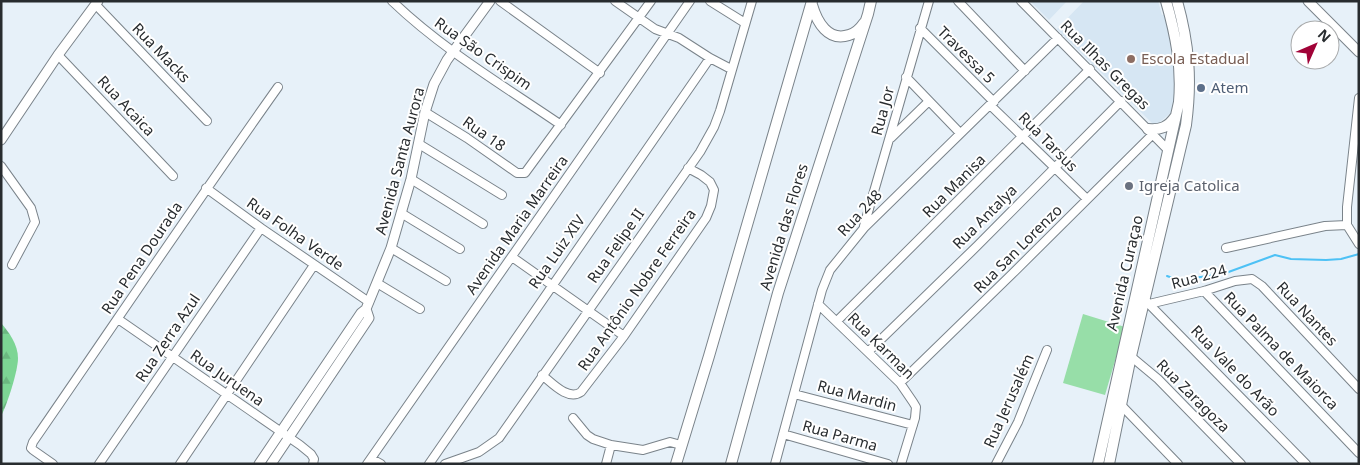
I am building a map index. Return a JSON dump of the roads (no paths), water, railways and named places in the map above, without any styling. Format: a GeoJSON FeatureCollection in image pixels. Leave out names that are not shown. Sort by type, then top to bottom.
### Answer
{"type":"FeatureCollection","features":[{"type":"Feature","properties":{"kind":"main road","name":"Avenida das Flores"},"geometry":{"type":"LineString","coordinates":[[732,464],[778,293],[871,1]]}},
{"type":"Feature","properties":{"kind":"main road","name":"Avenida Curaçao"},"geometry":{"type":"LineString","coordinates":[[1111,462],[1121,405],[1127,354],[1151,223],[1177,114],[1181,83],[1175,32],[1166,1]]}},
{"type":"Feature","properties":{"kind":"main road","name":"Avenida Curaçao"},"geometry":{"type":"LineString","coordinates":[[1098,464],[1127,354],[1146,302],[1161,228],[1186,125],[1189,105],[1189,58],[1177,1]]}},
{"type":"Feature","properties":{"kind":"main road"},"geometry":{"type":"LineString","coordinates":[[812,2],[815,16],[822,27],[834,36],[844,37],[853,34],[861,28],[868,14]]}},
{"type":"Feature","properties":{"kind":"main road"},"geometry":{"type":"LineString","coordinates":[[676,464],[812,2]]}},
{"type":"Feature","properties":{"kind":"main road"},"geometry":{"type":"LineString","coordinates":[[1151,131],[1164,128],[1177,114]]}},
{"type":"Feature","properties":{"kind":"main road"},"geometry":{"type":"LineString","coordinates":[[1151,223],[1161,228]]}},
{"type":"Feature","properties":{"kind":"street","name":"Rua São Crispim"},"geometry":{"type":"LineString","coordinates":[[392,1],[406,15],[453,51],[561,125]]}},
{"type":"Feature","properties":{"kind":"street","name":"Avenida Santa Aurora"},"geometry":{"type":"LineString","coordinates":[[367,306],[391,248],[419,144],[425,112],[434,84],[453,51],[490,1]]}},
{"type":"Feature","properties":{"kind":"street"},"geometry":{"type":"LineString","coordinates":[[500,1],[600,73]]}},
{"type":"Feature","properties":{"kind":"street"},"geometry":{"type":"LineString","coordinates":[[615,1],[655,29],[679,38],[731,69]]}},
{"type":"Feature","properties":{"kind":"street"},"geometry":{"type":"LineString","coordinates":[[561,125],[652,1]]}},
{"type":"Feature","properties":{"kind":"street","name":"Avenida Maria Marreira"},"geometry":{"type":"LineString","coordinates":[[369,461],[690,1]]}},
{"type":"Feature","properties":{"kind":"street"},"geometry":{"type":"LineString","coordinates":[[710,1],[745,23]]}},
{"type":"Feature","properties":{"kind":"street","name":"Rua Felipe II"},"geometry":{"type":"LineString","coordinates":[[445,464],[479,452],[499,438],[703,146],[714,127],[752,1]]}},
{"type":"Feature","properties":{"kind":"street","name":"Rua Jor"},"geometry":{"type":"LineString","coordinates":[[864,228],[929,1]]}},
{"type":"Feature","properties":{"kind":"street"},"geometry":{"type":"LineString","coordinates":[[958,1],[1026,70]]}},
{"type":"Feature","properties":{"kind":"street","name":"Rua Ilhas Gregas"},"geometry":{"type":"LineString","coordinates":[[1021,1],[1168,150]]}},
{"type":"Feature","properties":{"kind":"street"},"geometry":{"type":"LineString","coordinates":[[1308,1],[1359,52]]}},
{"type":"Feature","properties":{"kind":"street"},"geometry":{"type":"LineString","coordinates":[[1,140],[58,55],[97,3]]}},
{"type":"Feature","properties":{"kind":"street","name":"Rua Macks"},"geometry":{"type":"LineString","coordinates":[[97,3],[207,121]]}},
{"type":"Feature","properties":{"kind":"street","name":"Travessa 5"},"geometry":{"type":"LineString","coordinates":[[920,28],[992,103]]}},
{"type":"Feature","properties":{"kind":"street","name":"Rua 248"},"geometry":{"type":"LineString","coordinates":[[775,464],[818,304],[830,270],[864,228],[1058,38]]}},
{"type":"Feature","properties":{"kind":"street","name":"Rua Acaica"},"geometry":{"type":"LineString","coordinates":[[58,55],[173,176]]}},
{"type":"Feature","properties":{"kind":"street","name":"Rua Luiz XIV"},"geometry":{"type":"LineString","coordinates":[[429,464],[710,58]]}},
{"type":"Feature","properties":{"kind":"street","name":"Rua Manisa"},"geometry":{"type":"LineString","coordinates":[[837,322],[1090,69]]}},
{"type":"Feature","properties":{"kind":"street"},"geometry":{"type":"LineString","coordinates":[[906,77],[960,133]]}},
{"type":"Feature","properties":{"kind":"street","name":"Rua Pena Dourada"},"geometry":{"type":"LineString","coordinates":[[52,464],[31,448],[33,442],[206,188],[278,87]]}},
{"type":"Feature","properties":{"kind":"street"},"geometry":{"type":"LineString","coordinates":[[1359,98],[1348,195],[1348,225],[1359,244]]}},
{"type":"Feature","properties":{"kind":"street"},"geometry":{"type":"LineString","coordinates":[[890,138],[929,101]]}},
{"type":"Feature","properties":{"kind":"street","name":"Rua Antalya"},"geometry":{"type":"LineString","coordinates":[[868,352],[977,246],[1120,101]]}},
{"type":"Feature","properties":{"kind":"street","name":"Rua Tarsus"},"geometry":{"type":"LineString","coordinates":[[992,103],[1086,199]]}},
{"type":"Feature","properties":{"kind":"street","name":"Rua 18"},"geometry":{"type":"LineString","coordinates":[[425,112],[467,138],[517,173],[523,174],[528,172],[561,125]]}},
{"type":"Feature","properties":{"kind":"street","name":"Rua San Lorenzo"},"geometry":{"type":"LineString","coordinates":[[900,383],[1012,274],[1151,131]]}},
{"type":"Feature","properties":{"kind":"street"},"geometry":{"type":"LineString","coordinates":[[419,144],[502,195]]}},
{"type":"Feature","properties":{"kind":"street"},"geometry":{"type":"LineString","coordinates":[[1,166],[31,208],[35,222],[12,265]]}},
{"type":"Feature","properties":{"kind":"street","name":"Rua Antônio Nobre Ferreira"},"geometry":{"type":"LineString","coordinates":[[542,375],[570,395],[578,395],[624,336],[695,235],[711,206],[714,190],[710,182],[688,168]]}},
{"type":"Feature","properties":{"kind":"street"},"geometry":{"type":"LineString","coordinates":[[410,178],[483,224]]}},
{"type":"Feature","properties":{"kind":"street","name":"Rua Folha Verde"},"geometry":{"type":"LineString","coordinates":[[206,188],[314,265],[367,306]]}},
{"type":"Feature","properties":{"kind":"street"},"geometry":{"type":"LineString","coordinates":[[401,213],[460,249]]}},
{"type":"Feature","properties":{"kind":"street"},"geometry":{"type":"LineString","coordinates":[[1226,248],[1325,226],[1348,225]]}},
{"type":"Feature","properties":{"kind":"street","name":"Rua Zerra Azul"},"geometry":{"type":"LineString","coordinates":[[99,464],[261,228]]}},
{"type":"Feature","properties":{"kind":"street"},"geometry":{"type":"LineString","coordinates":[[391,248],[446,281]]}},
{"type":"Feature","properties":{"kind":"street"},"geometry":{"type":"LineString","coordinates":[[512,257],[624,336]]}},
{"type":"Feature","properties":{"kind":"street"},"geometry":{"type":"LineString","coordinates":[[180,464],[314,265]]}},
{"type":"Feature","properties":{"kind":"street","name":"Rua 224"},"geometry":{"type":"LineString","coordinates":[[1146,302],[1204,291],[1246,279],[1252,278],[1256,281]]}},
{"type":"Feature","properties":{"kind":"street","name":"Rua Nantes"},"geometry":{"type":"LineString","coordinates":[[1256,281],[1359,389]]}},
{"type":"Feature","properties":{"kind":"street"},"geometry":{"type":"LineString","coordinates":[[377,283],[420,308]]}},
{"type":"Feature","properties":{"kind":"street","name":"Rua Palma de Maiorca"},"geometry":{"type":"LineString","coordinates":[[1204,291],[1359,453]]}},
{"type":"Feature","properties":{"kind":"street","name":"Rua Vale do Arão"},"geometry":{"type":"LineString","coordinates":[[1146,302],[1306,464]]}},
{"type":"Feature","properties":{"kind":"street","name":"Rua Karman"},"geometry":{"type":"LineString","coordinates":[[818,304],[900,383],[914,402],[916,412],[913,425]]}},
{"type":"Feature","properties":{"kind":"street"},"geometry":{"type":"LineString","coordinates":[[259,464],[367,306]]}},
{"type":"Feature","properties":{"kind":"street"},"geometry":{"type":"LineString","coordinates":[[271,464],[369,318],[367,306]]}},
{"type":"Feature","properties":{"kind":"street","name":"Rua Juruena"},"geometry":{"type":"LineString","coordinates":[[118,319],[311,454],[314,459],[313,464]]}},
{"type":"Feature","properties":{"kind":"street","name":"Rua Jerusalém"},"geometry":{"type":"LineString","coordinates":[[996,464],[1018,422],[1047,350]]}},
{"type":"Feature","properties":{"kind":"street","name":"Rua Zaragoza"},"geometry":{"type":"LineString","coordinates":[[1127,354],[1158,378],[1241,464]]}},
{"type":"Feature","properties":{"kind":"street","name":"Rua Mardin"},"geometry":{"type":"LineString","coordinates":[[794,394],[913,425]]}},
{"type":"Feature","properties":{"kind":"street"},"geometry":{"type":"LineString","coordinates":[[1121,405],[1178,464]]}},
{"type":"Feature","properties":{"kind":"street"},"geometry":{"type":"LineString","coordinates":[[574,418],[586,435],[610,445],[644,450],[670,442],[681,445]]}},
{"type":"Feature","properties":{"kind":"street"},"geometry":{"type":"LineString","coordinates":[[901,464],[913,425]]}},
{"type":"Feature","properties":{"kind":"street","name":"Rua Parma"},"geometry":{"type":"LineString","coordinates":[[783,434],[888,464]]}},
{"type":"Feature","properties":{"kind":"street"},"geometry":{"type":"LineString","coordinates":[[606,464],[610,445]]}},
{"type":"Feature","properties":{"kind":"street"},"geometry":{"type":"LineString","coordinates":[[369,461],[381,464]]}},
{"type":"Feature","properties":{"kind":"waterway"},"geometry":{"type":"LineString","coordinates":[[1167,276],[1178,280],[1223,274],[1275,255],[1291,259],[1326,260],[1341,259],[1359,254]]}},
{"type":"Feature","properties":{"kind":"place","name":"Escola Estadual"},"geometry":{"type":"Point","coordinates":[1131,59]}},
{"type":"Feature","properties":{"kind":"place","name":"Atem"},"geometry":{"type":"Point","coordinates":[1201,88]}},
{"type":"Feature","properties":{"kind":"place","name":"Igreja Catolica"},"geometry":{"type":"Point","coordinates":[1129,186]}}]}
